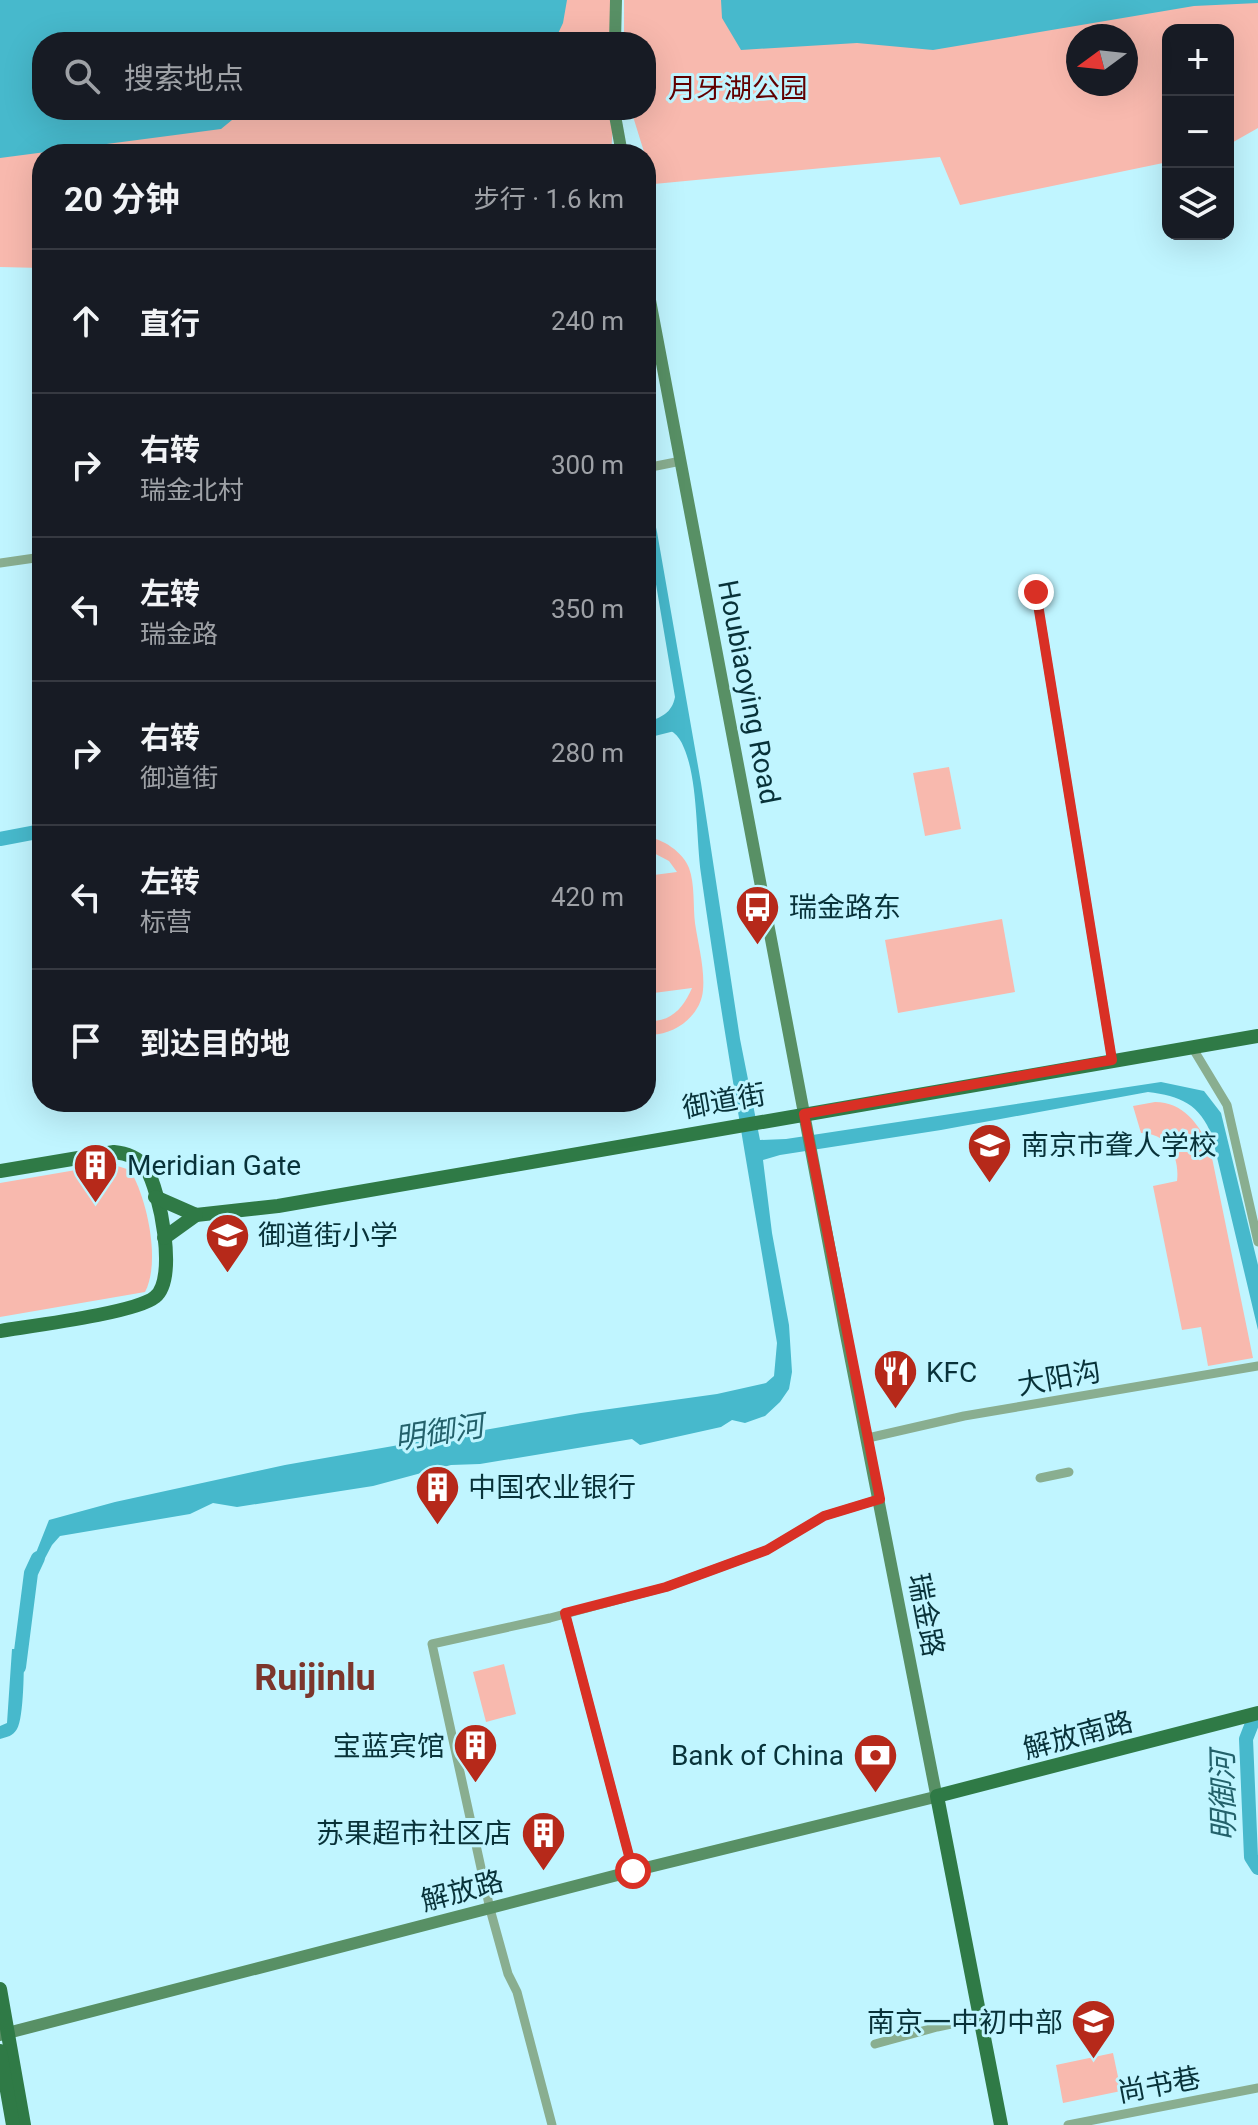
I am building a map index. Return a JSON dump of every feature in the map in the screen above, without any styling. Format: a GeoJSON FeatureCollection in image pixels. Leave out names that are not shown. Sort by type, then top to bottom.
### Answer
{"type":"FeatureCollection","features":[{"type":"Feature","properties":{"kind":"main road"},"geometry":{"type":"LineString","coordinates":[[615,32],[616,0]]}},
{"type":"Feature","properties":{"kind":"main road"},"geometry":{"type":"LineString","coordinates":[[616,120],[620,144]]}},
{"type":"Feature","properties":{"kind":"main road","name":"Houbiaoying Road"},"geometry":{"type":"LineString","coordinates":[[656,331],[804,1114]]}},
{"type":"Feature","properties":{"kind":"main road","name":"御道街"},"geometry":{"type":"LineString","coordinates":[[155,1197],[196,1215],[278,1206],[1258,1036]]}},
{"type":"Feature","properties":{"kind":"main road","name":"瑞金路"},"geometry":{"type":"LineString","coordinates":[[804,1114],[1001,2125]]}},
{"type":"Feature","properties":{"kind":"main road"},"geometry":{"type":"LineString","coordinates":[[0,1171],[121,1152],[135,1158],[146,1169],[155,1197],[164,1238],[165,1282],[161,1292],[149,1301],[114,1311],[0,1331]]}},
{"type":"Feature","properties":{"kind":"main road"},"geometry":{"type":"LineString","coordinates":[[164,1238],[196,1215]]}},
{"type":"Feature","properties":{"kind":"main road"},"geometry":{"type":"LineString","coordinates":[[1124,1748],[1258,1713]]}},
{"type":"Feature","properties":{"kind":"main road","name":"解放南路"},"geometry":{"type":"LineString","coordinates":[[937,1796],[1124,1748]]}},
{"type":"Feature","properties":{"kind":"main road","name":"解放路"},"geometry":{"type":"LineString","coordinates":[[4,2034],[633,1871],[937,1796]]}},
{"type":"Feature","properties":{"kind":"main road"},"geometry":{"type":"LineString","coordinates":[[0,1989],[4,2034],[24,2125]]}},
{"type":"Feature","properties":{"kind":"main road"},"geometry":{"type":"LineString","coordinates":[[0,2051],[13,2125]]}},
{"type":"Feature","properties":{"kind":"street"},"geometry":{"type":"LineString","coordinates":[[656,466],[681,461]]}},
{"type":"Feature","properties":{"kind":"street"},"geometry":{"type":"LineString","coordinates":[[0,563],[32,558]]}},
{"type":"Feature","properties":{"kind":"street"},"geometry":{"type":"LineString","coordinates":[[1036,592],[1112,1060]]}},
{"type":"Feature","properties":{"kind":"street"},"geometry":{"type":"LineString","coordinates":[[1192,1047],[1227,1105],[1258,1242]]}},
{"type":"Feature","properties":{"kind":"street","name":"大阳沟"},"geometry":{"type":"LineString","coordinates":[[868,1438],[964,1416],[1255,1366]]}},
{"type":"Feature","properties":{"kind":"street"},"geometry":{"type":"LineString","coordinates":[[1040,1478],[1069,1472]]}},
{"type":"Feature","properties":{"kind":"street"},"geometry":{"type":"LineString","coordinates":[[552,2125],[517,1992],[508,1974],[490,1909],[432,1644],[666,1587],[767,1550],[824,1516],[880,1499]]}},
{"type":"Feature","properties":{"kind":"street"},"geometry":{"type":"LineString","coordinates":[[565,1613],[633,1871]]}},
{"type":"Feature","properties":{"kind":"street"},"geometry":{"type":"LineString","coordinates":[[875,2044],[980,2018]]}},
{"type":"Feature","properties":{"kind":"street","name":"尚书巷"},"geometry":{"type":"LineString","coordinates":[[1068,2125],[1258,2088]]}},
{"type":"Feature","properties":{"kind":"green space","name":"月牙湖公园"},"geometry":{"type":"Polygon","coordinates":[[[0,0],[616,0],[615,32],[32,32],[32,120],[613,120],[612,144],[32,144],[32,268],[0,267],[0,0]]]}},
{"type":"Feature","properties":{"kind":"green space","name":"月牙湖公园"},"geometry":{"type":"Polygon","coordinates":[[[624,0],[1258,0],[1258,128],[1234,142],[1234,24],[1162,24],[1162,163],[960,205],[940,157],[656,184],[656,144],[642,144],[634,120],[656,120],[656,32],[624,32],[624,0]]]}},
{"type":"Feature","properties":{"kind":"green space"},"geometry":{"type":"Polygon","coordinates":[[[949,767],[961,829],[925,836],[913,773],[949,767]]]}},
{"type":"Feature","properties":{"kind":"green space"},"geometry":{"type":"Polygon","coordinates":[[[656,839],[671,847],[689,868],[703,990],[691,1017],[674,1029],[656,1034],[656,1021],[675,1013],[692,988],[656,993],[656,875],[677,872],[669,861],[656,854],[656,839]]]}},
{"type":"Feature","properties":{"kind":"green space"},"geometry":{"type":"Polygon","coordinates":[[[1002,919],[1015,992],[898,1013],[885,940],[1002,919]]]}},
{"type":"Feature","properties":{"kind":"green space"},"geometry":{"type":"Polygon","coordinates":[[[1155,1102],[1182,1110],[1201,1131],[1210,1148],[1253,1358],[1208,1366],[1201,1327],[1182,1330],[1153,1186],[1177,1181],[1176,1163],[1165,1142],[1141,1133],[1133,1106],[1155,1102]]]}},
{"type":"Feature","properties":{"kind":"green space"},"geometry":{"type":"Polygon","coordinates":[[[111,1164],[130,1170],[142,1197],[152,1248],[150,1279],[145,1292],[0,1317],[0,1183],[111,1164]]]}},
{"type":"Feature","properties":{"kind":"green space"},"geometry":{"type":"Polygon","coordinates":[[[504,1664],[516,1714],[486,1722],[473,1672],[504,1664]]]}},
{"type":"Feature","properties":{"kind":"green space"},"geometry":{"type":"Polygon","coordinates":[[[1113,2053],[1121,2091],[1063,2103],[1056,2065],[1113,2053]]]}},
{"type":"Feature","properties":{"kind":"water"},"geometry":{"type":"Polygon","coordinates":[[[0,0],[567,0],[559,32],[32,32],[32,120],[232,120],[221,129],[107,144],[32,144],[32,154],[0,158],[0,0]]]}},
{"type":"Feature","properties":{"kind":"water"},"geometry":{"type":"Polygon","coordinates":[[[721,0],[1258,0],[1258,3],[1194,6],[1087,24],[1066,24],[1066,28],[933,50],[857,43],[741,50],[722,18],[721,0]]]}},
{"type":"Feature","properties":{"kind":"water"},"geometry":{"type":"Polygon","coordinates":[[[656,527],[701,783],[740,1039],[760,1140],[786,1139],[1161,1082],[1204,1091],[1221,1113],[1258,1265],[1258,1330],[1212,1136],[1195,1109],[1179,1099],[1148,1092],[941,1130],[780,1155],[763,1160],[772,1233],[789,1325],[792,1372],[789,1389],[765,1416],[745,1423],[732,1420],[721,1427],[640,1445],[632,1439],[480,1464],[451,1465],[373,1486],[237,1507],[213,1503],[190,1514],[60,1536],[35,1577],[28,1573],[49,1520],[115,1502],[285,1465],[581,1413],[717,1394],[766,1383],[774,1376],[777,1343],[701,874],[692,776],[678,736],[664,728],[656,728],[656,719],[665,714],[675,697],[656,584],[656,527]]]}},
{"type":"Feature","properties":{"kind":"water"},"geometry":{"type":"Polygon","coordinates":[[[12,1649],[24,1649],[21,1714],[15,1731],[0,1739],[0,1726],[7,1723],[12,1649]]]}},
{"type":"Feature","properties":{"kind":"waterway"},"geometry":{"type":"LineString","coordinates":[[656,728],[682,722]]}},
{"type":"Feature","properties":{"kind":"waterway"},"geometry":{"type":"LineString","coordinates":[[0,839],[32,833]]}},
{"type":"Feature","properties":{"kind":"waterway","name":"明御河"},"geometry":{"type":"LineString","coordinates":[[19,1667],[31,1573],[38,1558]]}},
{"type":"Feature","properties":{"kind":"waterway","name":"明御河"},"geometry":{"type":"LineString","coordinates":[[1253,1721],[1246,1739],[1251,1857],[1258,1868]]}},
{"type":"Feature","properties":{"kind":"place","name":"瑞金路东"},"geometry":{"type":"Point","coordinates":[758,946]}},
{"type":"Feature","properties":{"kind":"place","name":"南京市聋人学校"},"geometry":{"type":"Point","coordinates":[990,1184]}},
{"type":"Feature","properties":{"kind":"place","name":"Meridian Gate"},"geometry":{"type":"Point","coordinates":[96,1204]}},
{"type":"Feature","properties":{"kind":"place","name":"御道街小学"},"geometry":{"type":"Point","coordinates":[227,1274]}},
{"type":"Feature","properties":{"kind":"place","name":"KFC"},"geometry":{"type":"Point","coordinates":[895,1411]}},
{"type":"Feature","properties":{"kind":"place","name":"中国农业银行"},"geometry":{"type":"Point","coordinates":[437,1526]}},
{"type":"Feature","properties":{"kind":"place","name":"宝蓝宾馆"},"geometry":{"type":"Point","coordinates":[476,1785]}},
{"type":"Feature","properties":{"kind":"place","name":"Bank of China"},"geometry":{"type":"Point","coordinates":[875,1794]}},
{"type":"Feature","properties":{"kind":"place","name":"苏果超市社区店"},"geometry":{"type":"Point","coordinates":[543,1872]}},
{"type":"Feature","properties":{"kind":"place","name":"南京一中初中部"},"geometry":{"type":"Point","coordinates":[1094,2061]}},
{"type":"Feature","properties":{"kind":"district","name":"Ruijinlu"},"geometry":{"type":"Point","coordinates":[315,1678]}},
{"type":"Feature","properties":{"kind":"route"},"geometry":{"type":"LineString","coordinates":[[633,1871],[565,1613],[666,1587],[767,1550],[824,1516],[880,1499],[804,1114],[1112,1060],[1036,592]]}}]}
